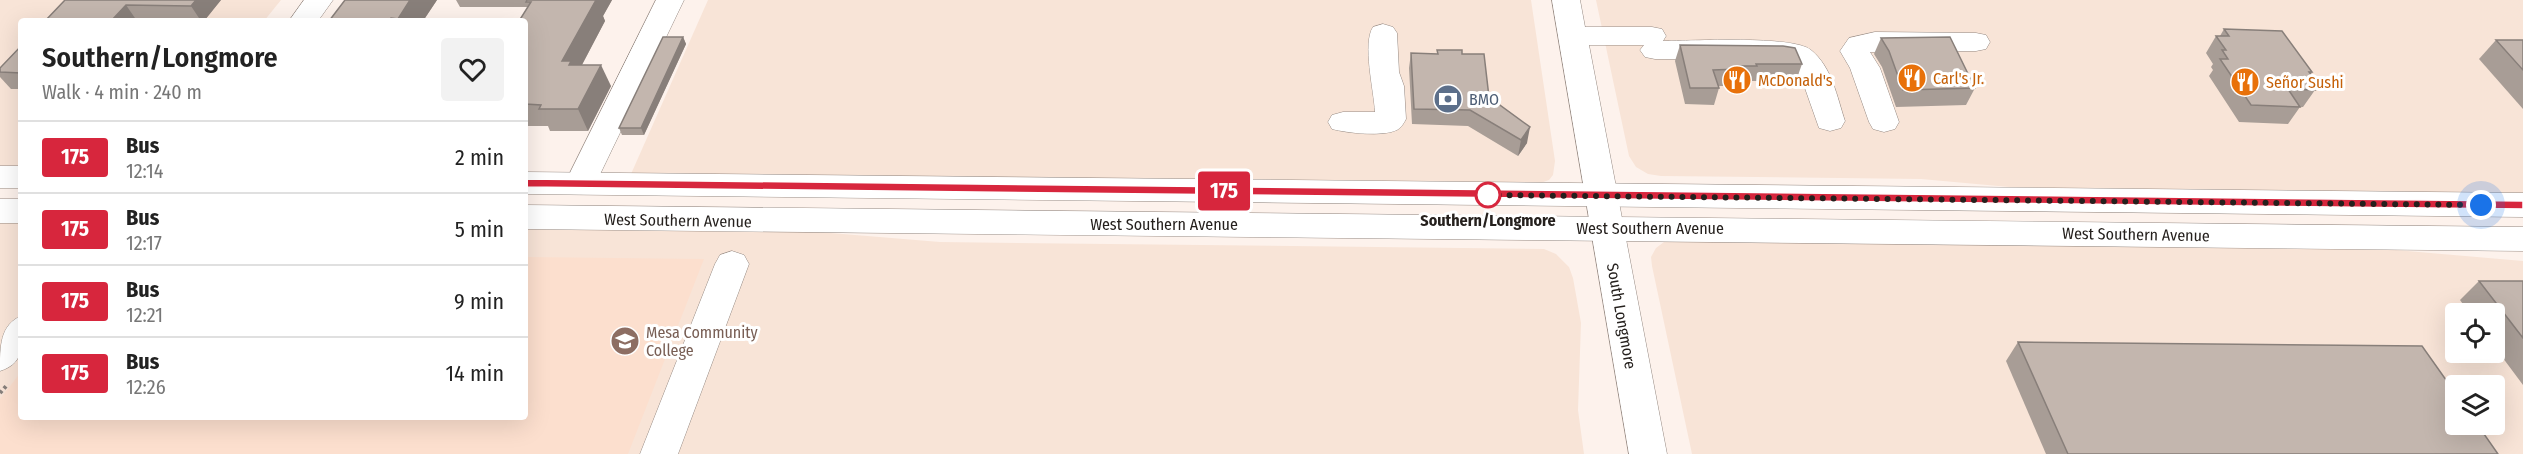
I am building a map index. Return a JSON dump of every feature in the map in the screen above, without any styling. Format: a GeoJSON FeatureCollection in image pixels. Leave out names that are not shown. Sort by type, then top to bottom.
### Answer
{"type":"FeatureCollection","features":[{"type":"Feature","properties":{"kind":"main road"},"geometry":{"type":"LineString","coordinates":[[305,18],[319,0]]}},
{"type":"Feature","properties":{"kind":"main road"},"geometry":{"type":"LineString","coordinates":[[581,183],[670,0]]}},
{"type":"Feature","properties":{"kind":"main road","name":"South Longmore"},"geometry":{"type":"LineString","coordinates":[[1566,0],[1648,454]]}},
{"type":"Feature","properties":{"kind":"main road"},"geometry":{"type":"LineString","coordinates":[[1342,122],[1399,121],[1402,116],[1400,86],[1383,72],[1383,33]]}},
{"type":"Feature","properties":{"kind":"main road"},"geometry":{"type":"LineString","coordinates":[[1572,36],[1777,51],[1800,56],[1815,75],[1830,121]]}},
{"type":"Feature","properties":{"kind":"main road"},"geometry":{"type":"LineString","coordinates":[[1884,122],[1865,68],[1856,55],[1855,51],[1859,45],[1870,41],[1976,42]]}},
{"type":"Feature","properties":{"kind":"main road"},"geometry":{"type":"LineString","coordinates":[[0,177],[18,177]]}},
{"type":"Feature","properties":{"kind":"main road","name":"West Southern Avenue"},"geometry":{"type":"LineString","coordinates":[[528,183],[1125,190],[1603,212],[2523,238]]}},
{"type":"Feature","properties":{"kind":"main road"},"geometry":{"type":"LineString","coordinates":[[819,222],[832,210],[845,203],[862,201],[1090,204],[1125,190]]}},
{"type":"Feature","properties":{"kind":"main road","name":"West Southern Avenue"},"geometry":{"type":"LineString","coordinates":[[528,218],[819,222],[1603,212],[2523,205]]}},
{"type":"Feature","properties":{"kind":"main road"},"geometry":{"type":"LineString","coordinates":[[0,211],[18,211]]}},
{"type":"Feature","properties":{"kind":"main road"},"geometry":{"type":"LineString","coordinates":[[659,454],[732,264]]}},
{"type":"Feature","properties":{"kind":"main road"},"geometry":{"type":"LineString","coordinates":[[0,357],[18,334]]}},
{"type":"Feature","properties":{"kind":"shaded area"},"geometry":{"type":"Polygon","coordinates":[[[0,0],[281,0],[266,18],[18,18],[18,169],[0,169],[0,0]]]}},
{"type":"Feature","properties":{"kind":"shaded area"},"geometry":{"type":"Polygon","coordinates":[[[708,0],[1531,0],[1555,161],[1553,175],[1549,180],[1535,185],[631,174],[708,0]]]}},
{"type":"Feature","properties":{"kind":"shaded area"},"geometry":{"type":"Polygon","coordinates":[[[1596,0],[2523,0],[2523,197],[2064,192],[1921,179],[1648,174],[1636,167],[1629,156],[1596,0]]]}},
{"type":"Feature","properties":{"kind":"shaded area"},"geometry":{"type":"Polygon","coordinates":[[[0,220],[18,221],[18,420],[528,420],[528,226],[782,229],[940,242],[1544,249],[1556,254],[1569,267],[1581,323],[1578,410],[1584,454],[0,454],[0,220]]]}},
{"type":"Feature","properties":{"kind":"shaded area"},"geometry":{"type":"Polygon","coordinates":[[[1679,238],[2326,244],[2523,261],[2523,454],[1692,454],[1652,266],[1651,257],[1656,248],[1664,242],[1679,238]]]}},
{"type":"Feature","properties":{"kind":"shaded area","name":"Mesa Community College"},"geometry":{"type":"Polygon","coordinates":[[[528,257],[704,259],[628,454],[0,454],[0,399],[18,376],[18,420],[528,420],[528,257]]]}},
{"type":"Feature","properties":{"kind":"building"},"geometry":{"type":"Polygon","coordinates":[[[65,0],[196,0],[191,6],[126,5],[114,18],[48,18],[65,0]]]}},
{"type":"Feature","properties":{"kind":"building"},"geometry":{"type":"Polygon","coordinates":[[[345,0],[410,0],[399,18],[331,18],[345,0]]]}},
{"type":"Feature","properties":{"kind":"building"},"geometry":{"type":"Polygon","coordinates":[[[527,0],[596,0],[562,61],[571,61],[569,65],[601,65],[578,109],[539,109],[541,105],[528,104],[528,18],[521,18],[531,2],[526,2],[527,0]]]}},
{"type":"Feature","properties":{"kind":"building"},"geometry":{"type":"Polygon","coordinates":[[[2224,29],[2282,31],[2312,72],[2309,72],[2316,81],[2309,81],[2315,90],[2288,89],[2300,107],[2251,105],[2220,59],[2228,59],[2222,50],[2226,50],[2216,36],[2229,36],[2224,29]]]}},
{"type":"Feature","properties":{"kind":"building"},"geometry":{"type":"Polygon","coordinates":[[[663,37],[683,37],[641,128],[619,128],[663,37]]]}},
{"type":"Feature","properties":{"kind":"building"},"geometry":{"type":"Polygon","coordinates":[[[1950,37],[1975,88],[1903,90],[1889,51],[1881,38],[1950,37]]]}},
{"type":"Feature","properties":{"kind":"building"},"geometry":{"type":"Polygon","coordinates":[[[2496,40],[2523,40],[2523,70],[2496,40]]]}},
{"type":"Feature","properties":{"kind":"building"},"geometry":{"type":"Polygon","coordinates":[[[1680,45],[1783,46],[1795,48],[1802,64],[1756,64],[1757,66],[1739,66],[1740,69],[1713,70],[1719,88],[1690,88],[1680,45]]]}},
{"type":"Feature","properties":{"kind":"building"},"geometry":{"type":"Polygon","coordinates":[[[18,49],[18,73],[0,72],[0,68],[18,49]]]}},
{"type":"Feature","properties":{"kind":"building","name":"BMO"},"geometry":{"type":"Polygon","coordinates":[[[1437,50],[1462,50],[1462,54],[1484,54],[1489,97],[1530,127],[1521,140],[1470,110],[1414,109],[1411,53],[1438,54],[1437,50]]]}},
{"type":"Feature","properties":{"kind":"building"},"geometry":{"type":"Polygon","coordinates":[[[2479,281],[2523,281],[2523,338],[2505,315],[2505,303],[2496,303],[2479,281]]]}},
{"type":"Feature","properties":{"kind":"building"},"geometry":{"type":"Polygon","coordinates":[[[2018,342],[2422,346],[2445,378],[2445,435],[2485,435],[2498,454],[2068,454],[2018,342]]]}},
{"type":"Feature","properties":{"kind":"bus line","name":"175"},"geometry":{"type":"LineString","coordinates":[[528,183],[2523,205]]}},
{"type":"Feature","properties":{"kind":"place","name":"Carl's Jr."},"geometry":{"type":"Point","coordinates":[1912,78]}},
{"type":"Feature","properties":{"kind":"place","name":"McDonald's"},"geometry":{"type":"Point","coordinates":[1737,80]}},
{"type":"Feature","properties":{"kind":"place","name":"Señor Sushi"},"geometry":{"type":"Point","coordinates":[2245,82]}},
{"type":"Feature","properties":{"kind":"place","name":"BMO"},"geometry":{"type":"Point","coordinates":[1448,99]}},
{"type":"Feature","properties":{"kind":"place","name":"Southern/Longmore"},"geometry":{"type":"Point","coordinates":[1488,195]}},
{"type":"Feature","properties":{"kind":"place","name":"Mesa Community College"},"geometry":{"type":"Point","coordinates":[625,341]}},
{"type":"Feature","properties":{"kind":"route"},"geometry":{"type":"LineString","coordinates":[[1488,195],[2481,205]]}}]}
